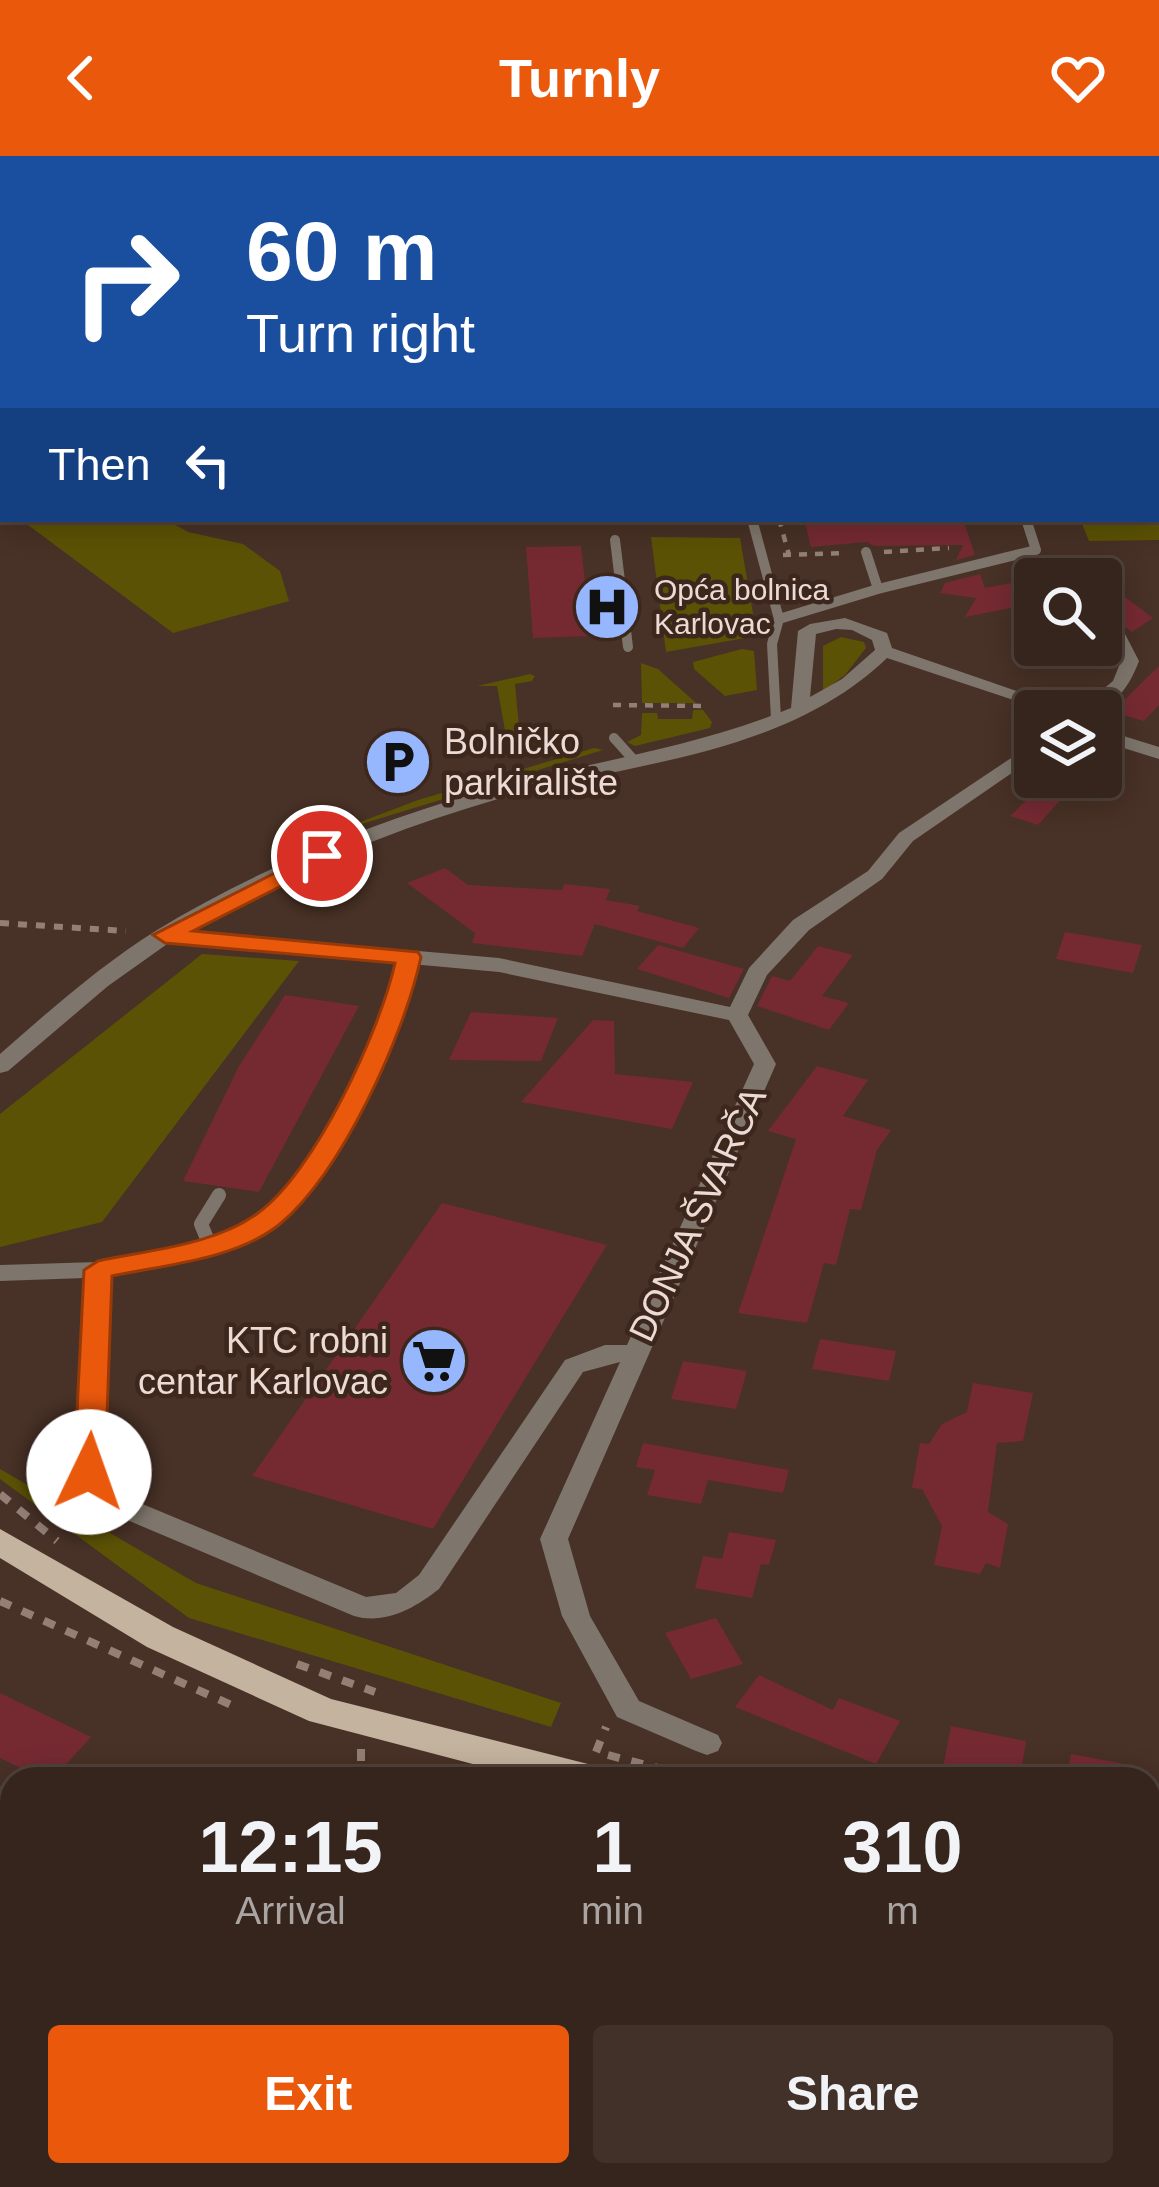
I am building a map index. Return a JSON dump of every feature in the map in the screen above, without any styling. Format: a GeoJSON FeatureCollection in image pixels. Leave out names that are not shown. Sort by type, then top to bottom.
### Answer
{"type":"FeatureCollection","features":[{"type":"Feature","properties":{"kind":"main road"},"geometry":{"type":"LineString","coordinates":[[0,1542],[160,1637],[322,1711],[581,1762]]}},
{"type":"Feature","properties":{"kind":"street"},"geometry":{"type":"LineString","coordinates":[[800,708],[807,631],[825,623],[868,628],[881,637],[884,651]]}},
{"type":"Feature","properties":{"kind":"street"},"geometry":{"type":"LineString","coordinates":[[1113,690],[1130,662],[1122,643]]}},
{"type":"Feature","properties":{"kind":"street"},"geometry":{"type":"LineString","coordinates":[[0,1066],[70,1004],[165,935],[322,856],[490,796],[632,758],[694,747],[776,719],[844,686],[884,651]]}},
{"type":"Feature","properties":{"kind":"street"},"geometry":{"type":"LineString","coordinates":[[884,651],[1014,694]]}},
{"type":"Feature","properties":{"kind":"street"},"geometry":{"type":"LineString","coordinates":[[1122,742],[1159,753]]}},
{"type":"Feature","properties":{"kind":"street"},"geometry":{"type":"LineString","coordinates":[[165,935],[499,965],[737,1015],[757,973],[801,925],[875,875],[906,837],[1014,762]]}},
{"type":"Feature","properties":{"kind":"street","name":"DONJA ŠVARČA"},"geometry":{"type":"LineString","coordinates":[[707,1743],[628,1709],[576,1616],[554,1539],[765,1064],[737,1015]]}},
{"type":"Feature","properties":{"kind":"street"},"geometry":{"type":"LineString","coordinates":[[0,1273],[98,1270],[89,1472],[103,1492],[130,1510],[364,1608],[404,1602],[429,1582],[574,1366],[605,1354],[633,1353]]}},
{"type":"Feature","properties":{"kind":"lane"},"geometry":{"type":"LineString","coordinates":[[753,522],[779,619],[772,644],[776,719]]}},
{"type":"Feature","properties":{"kind":"lane"},"geometry":{"type":"LineString","coordinates":[[779,619],[1036,550],[1027,522]]}},
{"type":"Feature","properties":{"kind":"lane"},"geometry":{"type":"LineString","coordinates":[[615,540],[628,647]]}},
{"type":"Feature","properties":{"kind":"lane"},"geometry":{"type":"LineString","coordinates":[[866,553],[878,589]]}},
{"type":"Feature","properties":{"kind":"lane"},"geometry":{"type":"LineString","coordinates":[[614,738],[632,758]]}},
{"type":"Feature","properties":{"kind":"lane"},"geometry":{"type":"LineString","coordinates":[[302,841],[322,856]]}},
{"type":"Feature","properties":{"kind":"lane"},"geometry":{"type":"LineString","coordinates":[[98,1270],[210,1246],[268,1220],[319,1166],[399,1003],[409,957]]}},
{"type":"Feature","properties":{"kind":"lane"},"geometry":{"type":"LineString","coordinates":[[210,1246],[201,1224],[219,1195]]}},
{"type":"Feature","properties":{"kind":"path"},"geometry":{"type":"LineString","coordinates":[[780,522],[789,555]]}},
{"type":"Feature","properties":{"kind":"path"},"geometry":{"type":"LineString","coordinates":[[762,556],[956,548]]}},
{"type":"Feature","properties":{"kind":"path"},"geometry":{"type":"LineString","coordinates":[[613,705],[706,706]]}},
{"type":"Feature","properties":{"kind":"path"},"geometry":{"type":"LineString","coordinates":[[0,923],[165,935]]}},
{"type":"Feature","properties":{"kind":"path"},"geometry":{"type":"LineString","coordinates":[[0,1494],[66,1548]]}},
{"type":"Feature","properties":{"kind":"path"},"geometry":{"type":"LineString","coordinates":[[276,1657],[381,1694]]}},
{"type":"Feature","properties":{"kind":"path"},"geometry":{"type":"LineString","coordinates":[[361,1746],[361,1767]]}},
{"type":"Feature","properties":{"kind":"path"},"geometry":{"type":"LineString","coordinates":[[581,1762],[616,1767]]}},
{"type":"Feature","properties":{"kind":"shaded area"},"geometry":{"type":"Polygon","coordinates":[[[24,522],[170,522],[188,532],[243,544],[280,571],[289,601],[173,633],[24,522]]]}},
{"type":"Feature","properties":{"kind":"shaded area"},"geometry":{"type":"Polygon","coordinates":[[[1081,522],[1159,522],[1159,540],[1089,541],[1081,522]]]}},
{"type":"Feature","properties":{"kind":"shaded area"},"geometry":{"type":"Polygon","coordinates":[[[651,537],[740,538],[756,631],[751,637],[666,652],[651,537]]]}},
{"type":"Feature","properties":{"kind":"shaded area"},"geometry":{"type":"Polygon","coordinates":[[[841,637],[864,642],[866,648],[845,675],[823,691],[823,646],[841,637]]]}},
{"type":"Feature","properties":{"kind":"shaded area"},"geometry":{"type":"Polygon","coordinates":[[[742,649],[754,651],[757,690],[725,696],[694,669],[693,662],[742,649]]]}},
{"type":"Feature","properties":{"kind":"shaded area"},"geometry":{"type":"Polygon","coordinates":[[[641,663],[658,669],[696,703],[642,703],[641,663]]]}},
{"type":"Feature","properties":{"kind":"shaded area"},"geometry":{"type":"Polygon","coordinates":[[[535,676],[532,681],[515,684],[521,748],[538,748],[492,760],[509,753],[497,686],[477,686],[535,676]]]}},
{"type":"Feature","properties":{"kind":"shaded area"},"geometry":{"type":"Polygon","coordinates":[[[693,710],[703,710],[712,722],[710,728],[635,746],[627,742],[641,735],[642,713],[657,713],[658,719],[692,719],[693,710]]]}},
{"type":"Feature","properties":{"kind":"shaded area"},"geometry":{"type":"Polygon","coordinates":[[[594,748],[603,750],[326,835],[418,800],[594,748]]]}},
{"type":"Feature","properties":{"kind":"shaded area"},"geometry":{"type":"Polygon","coordinates":[[[202,954],[299,961],[102,1222],[0,1247],[0,1114],[202,954]]]}},
{"type":"Feature","properties":{"kind":"shaded area"},"geometry":{"type":"Polygon","coordinates":[[[0,1469],[196,1583],[561,1703],[551,1727],[189,1618],[0,1479],[0,1469]]]}},
{"type":"Feature","properties":{"kind":"building"},"geometry":{"type":"Polygon","coordinates":[[[805,522],[964,522],[975,555],[956,560],[963,545],[874,546],[867,542],[811,547],[805,522]]]}},
{"type":"Feature","properties":{"kind":"building"},"geometry":{"type":"Polygon","coordinates":[[[581,546],[591,636],[533,638],[526,547],[581,546]]]}},
{"type":"Feature","properties":{"kind":"building"},"geometry":{"type":"Polygon","coordinates":[[[980,574],[985,588],[1014,583],[1014,607],[965,617],[976,598],[940,593],[945,583],[980,574]]]}},
{"type":"Feature","properties":{"kind":"building"},"geometry":{"type":"Polygon","coordinates":[[[1122,595],[1153,618],[1132,632],[1122,625],[1122,595]]]}},
{"type":"Feature","properties":{"kind":"building"},"geometry":{"type":"Polygon","coordinates":[[[1159,666],[1159,705],[1144,721],[1122,715],[1122,702],[1159,666]]]}},
{"type":"Feature","properties":{"kind":"building"},"geometry":{"type":"Polygon","coordinates":[[[1029,798],[1062,798],[1038,825],[1010,816],[1029,798]]]}},
{"type":"Feature","properties":{"kind":"building"},"geometry":{"type":"Polygon","coordinates":[[[445,868],[468,885],[562,890],[564,884],[610,889],[606,900],[640,906],[637,911],[699,928],[683,948],[595,924],[582,956],[472,943],[475,933],[407,883],[445,868]]]}},
{"type":"Feature","properties":{"kind":"building"},"geometry":{"type":"Polygon","coordinates":[[[1065,932],[1142,945],[1133,973],[1056,959],[1065,932]]]}},
{"type":"Feature","properties":{"kind":"building"},"geometry":{"type":"Polygon","coordinates":[[[658,945],[744,969],[729,998],[637,969],[658,945]]]}},
{"type":"Feature","properties":{"kind":"building"},"geometry":{"type":"Polygon","coordinates":[[[818,946],[853,955],[822,996],[849,1003],[829,1030],[757,1006],[772,976],[790,981],[818,946]]]}},
{"type":"Feature","properties":{"kind":"building"},"geometry":{"type":"Polygon","coordinates":[[[285,995],[359,1006],[259,1192],[183,1181],[239,1066],[285,995]]]}},
{"type":"Feature","properties":{"kind":"building"},"geometry":{"type":"Polygon","coordinates":[[[471,1012],[558,1018],[541,1061],[449,1060],[471,1012]]]}},
{"type":"Feature","properties":{"kind":"building"},"geometry":{"type":"Polygon","coordinates":[[[593,1020],[614,1021],[615,1074],[693,1082],[672,1129],[521,1102],[593,1020]]]}},
{"type":"Feature","properties":{"kind":"building"},"geometry":{"type":"Polygon","coordinates":[[[817,1066],[868,1080],[843,1116],[891,1130],[877,1150],[861,1210],[850,1209],[836,1265],[824,1263],[807,1323],[738,1313],[796,1139],[768,1131],[817,1066]]]}},
{"type":"Feature","properties":{"kind":"building","name":"KTC robni centar Karlovac"},"geometry":{"type":"Polygon","coordinates":[[[442,1203],[607,1245],[433,1529],[252,1476],[442,1203]]]}},
{"type":"Feature","properties":{"kind":"building"},"geometry":{"type":"Polygon","coordinates":[[[820,1339],[896,1351],[889,1381],[812,1369],[820,1339]]]}},
{"type":"Feature","properties":{"kind":"building"},"geometry":{"type":"Polygon","coordinates":[[[683,1361],[747,1371],[736,1409],[671,1399],[683,1361]]]}},
{"type":"Feature","properties":{"kind":"building"},"geometry":{"type":"Polygon","coordinates":[[[973,1383],[1033,1393],[1023,1441],[997,1443],[988,1512],[1008,1524],[1000,1568],[986,1563],[980,1574],[934,1565],[942,1526],[922,1489],[912,1488],[920,1443],[929,1444],[942,1424],[967,1412],[973,1383]]]}},
{"type":"Feature","properties":{"kind":"building"},"geometry":{"type":"Polygon","coordinates":[[[643,1443],[789,1470],[783,1493],[708,1480],[701,1504],[647,1495],[655,1470],[636,1467],[643,1443]]]}},
{"type":"Feature","properties":{"kind":"building"},"geometry":{"type":"Polygon","coordinates":[[[729,1532],[776,1540],[769,1565],[761,1564],[752,1598],[695,1588],[703,1556],[722,1559],[729,1532]]]}},
{"type":"Feature","properties":{"kind":"building"},"geometry":{"type":"Polygon","coordinates":[[[716,1618],[743,1664],[691,1679],[665,1633],[716,1618]]]}},
{"type":"Feature","properties":{"kind":"building"},"geometry":{"type":"Polygon","coordinates":[[[759,1675],[833,1710],[839,1698],[900,1721],[876,1764],[735,1707],[759,1675]]]}},
{"type":"Feature","properties":{"kind":"building"},"geometry":{"type":"Polygon","coordinates":[[[0,1693],[91,1737],[64,1767],[18,1767],[0,1758],[0,1693]]]}},
{"type":"Feature","properties":{"kind":"building"},"geometry":{"type":"Polygon","coordinates":[[[951,1726],[1026,1741],[1022,1767],[943,1767],[951,1726]]]}},
{"type":"Feature","properties":{"kind":"building"},"geometry":{"type":"Polygon","coordinates":[[[1071,1754],[1140,1767],[1069,1767],[1071,1754]]]}},
{"type":"Feature","properties":{"kind":"place","name":"Opća bolnica Karlovac"},"geometry":{"type":"Point","coordinates":[607,607]}},
{"type":"Feature","properties":{"kind":"place","name":"Bolničko parkiralište"},"geometry":{"type":"Point","coordinates":[398,762]}},
{"type":"Feature","properties":{"kind":"place","name":"KTC robni centar Karlovac"},"geometry":{"type":"Point","coordinates":[434,1361]}},
{"type":"Feature","properties":{"kind":"route"},"geometry":{"type":"LineString","coordinates":[[89,1472],[98,1270],[210,1246],[268,1220],[319,1166],[399,1003],[409,957],[165,935],[322,856]]}}]}
